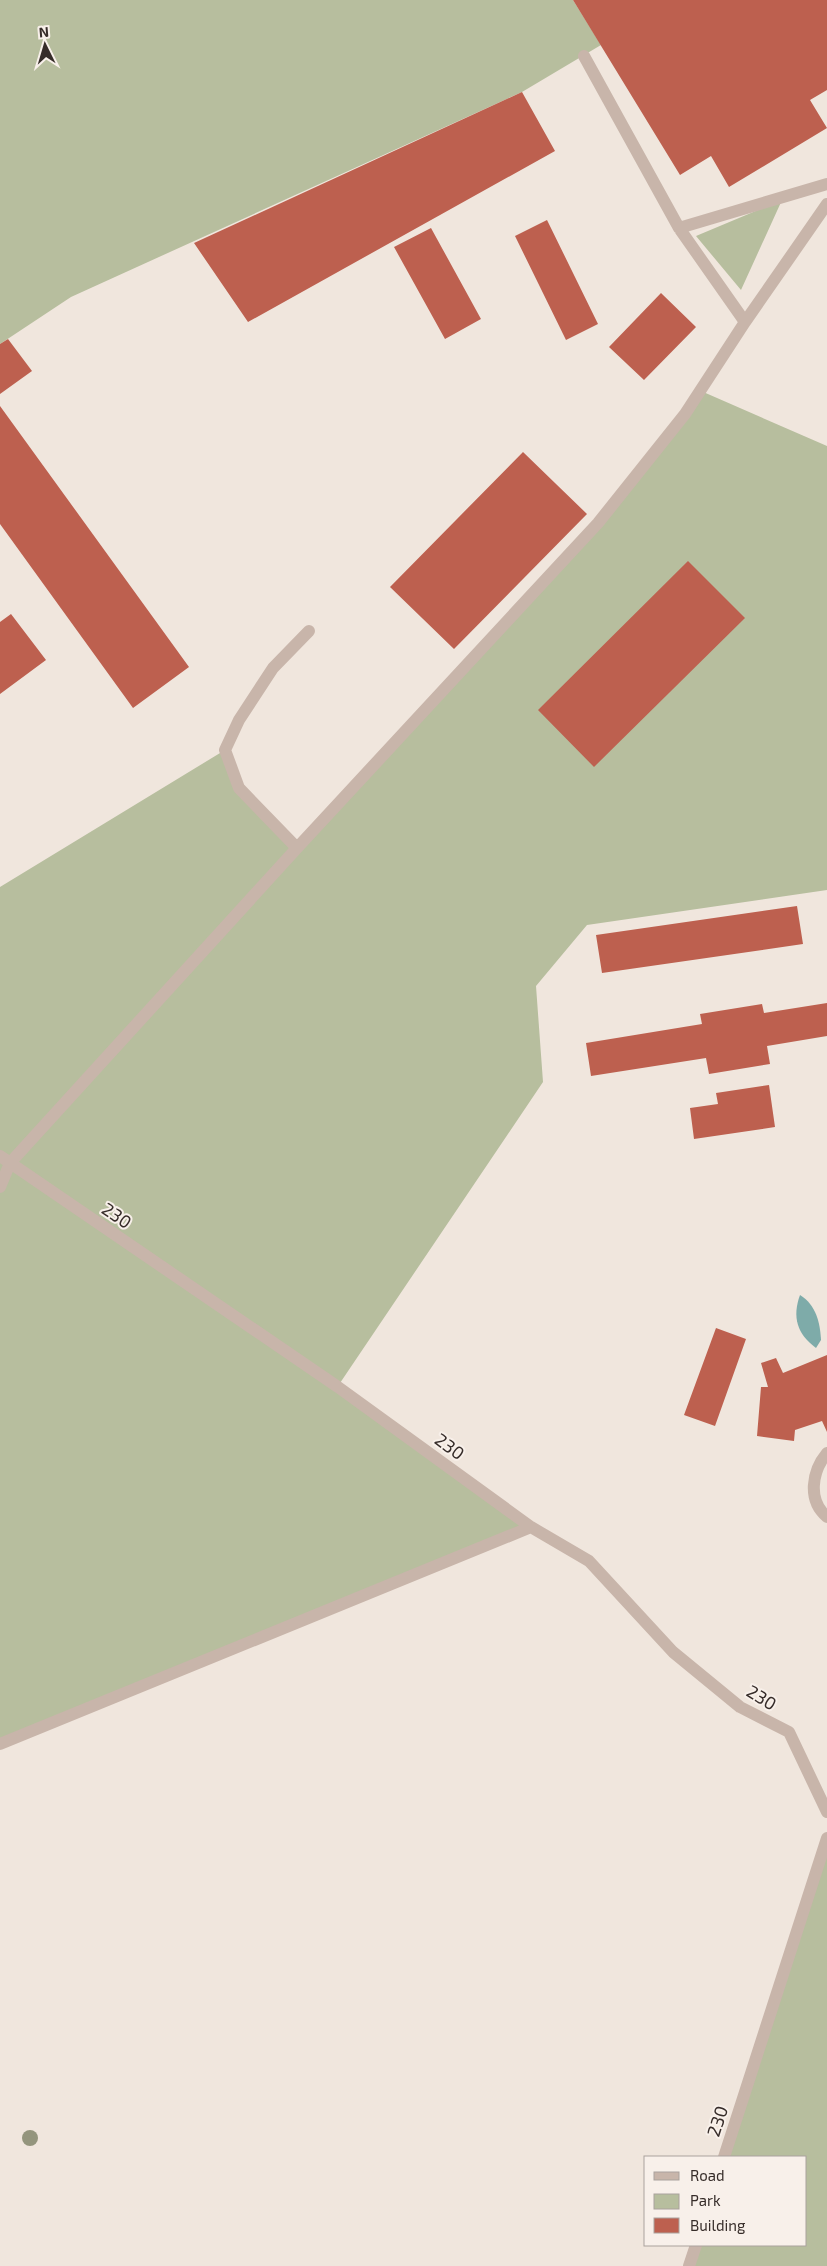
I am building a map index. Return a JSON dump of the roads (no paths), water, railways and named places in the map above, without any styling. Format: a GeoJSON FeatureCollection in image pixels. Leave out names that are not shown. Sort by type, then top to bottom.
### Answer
{"type":"FeatureCollection","features":[{"type":"Feature","properties":{"kind":"street"},"geometry":{"type":"LineString","coordinates":[[584,56],[679,228],[745,322]]}},
{"type":"Feature","properties":{"kind":"street"},"geometry":{"type":"LineString","coordinates":[[679,228],[827,184]]}},
{"type":"Feature","properties":{"kind":"street"},"geometry":{"type":"LineString","coordinates":[[0,1187],[5,1160],[598,523],[686,414],[745,322],[827,204]]}},
{"type":"Feature","properties":{"kind":"street"},"geometry":{"type":"LineString","coordinates":[[297,848],[239,788],[225,750],[239,720],[273,668],[310,631]]}},
{"type":"Feature","properties":{"kind":"street","name":"230"},"geometry":{"type":"LineString","coordinates":[[5,1160],[338,1387],[531,1527],[589,1561],[673,1652],[740,1707],[789,1732],[827,1812]]}},
{"type":"Feature","properties":{"kind":"street"},"geometry":{"type":"LineString","coordinates":[[827,1453],[818,1464],[814,1478],[814,1493],[823,1514],[827,1517]]}},
{"type":"Feature","properties":{"kind":"street"},"geometry":{"type":"LineString","coordinates":[[0,1744],[531,1527]]}},
{"type":"Feature","properties":{"kind":"street","name":"230"},"geometry":{"type":"LineString","coordinates":[[724,2156],[827,1838]]}},
{"type":"Feature","properties":{"kind":"street"},"geometry":{"type":"LineString","coordinates":[[689,2266],[696,2246]]}},
{"type":"Feature","properties":{"kind":"water"},"geometry":{"type":"Polygon","coordinates":[[[800,1295],[810,1304],[818,1320],[821,1340],[816,1348],[800,1331],[796,1311],[800,1295]]]}}]}
